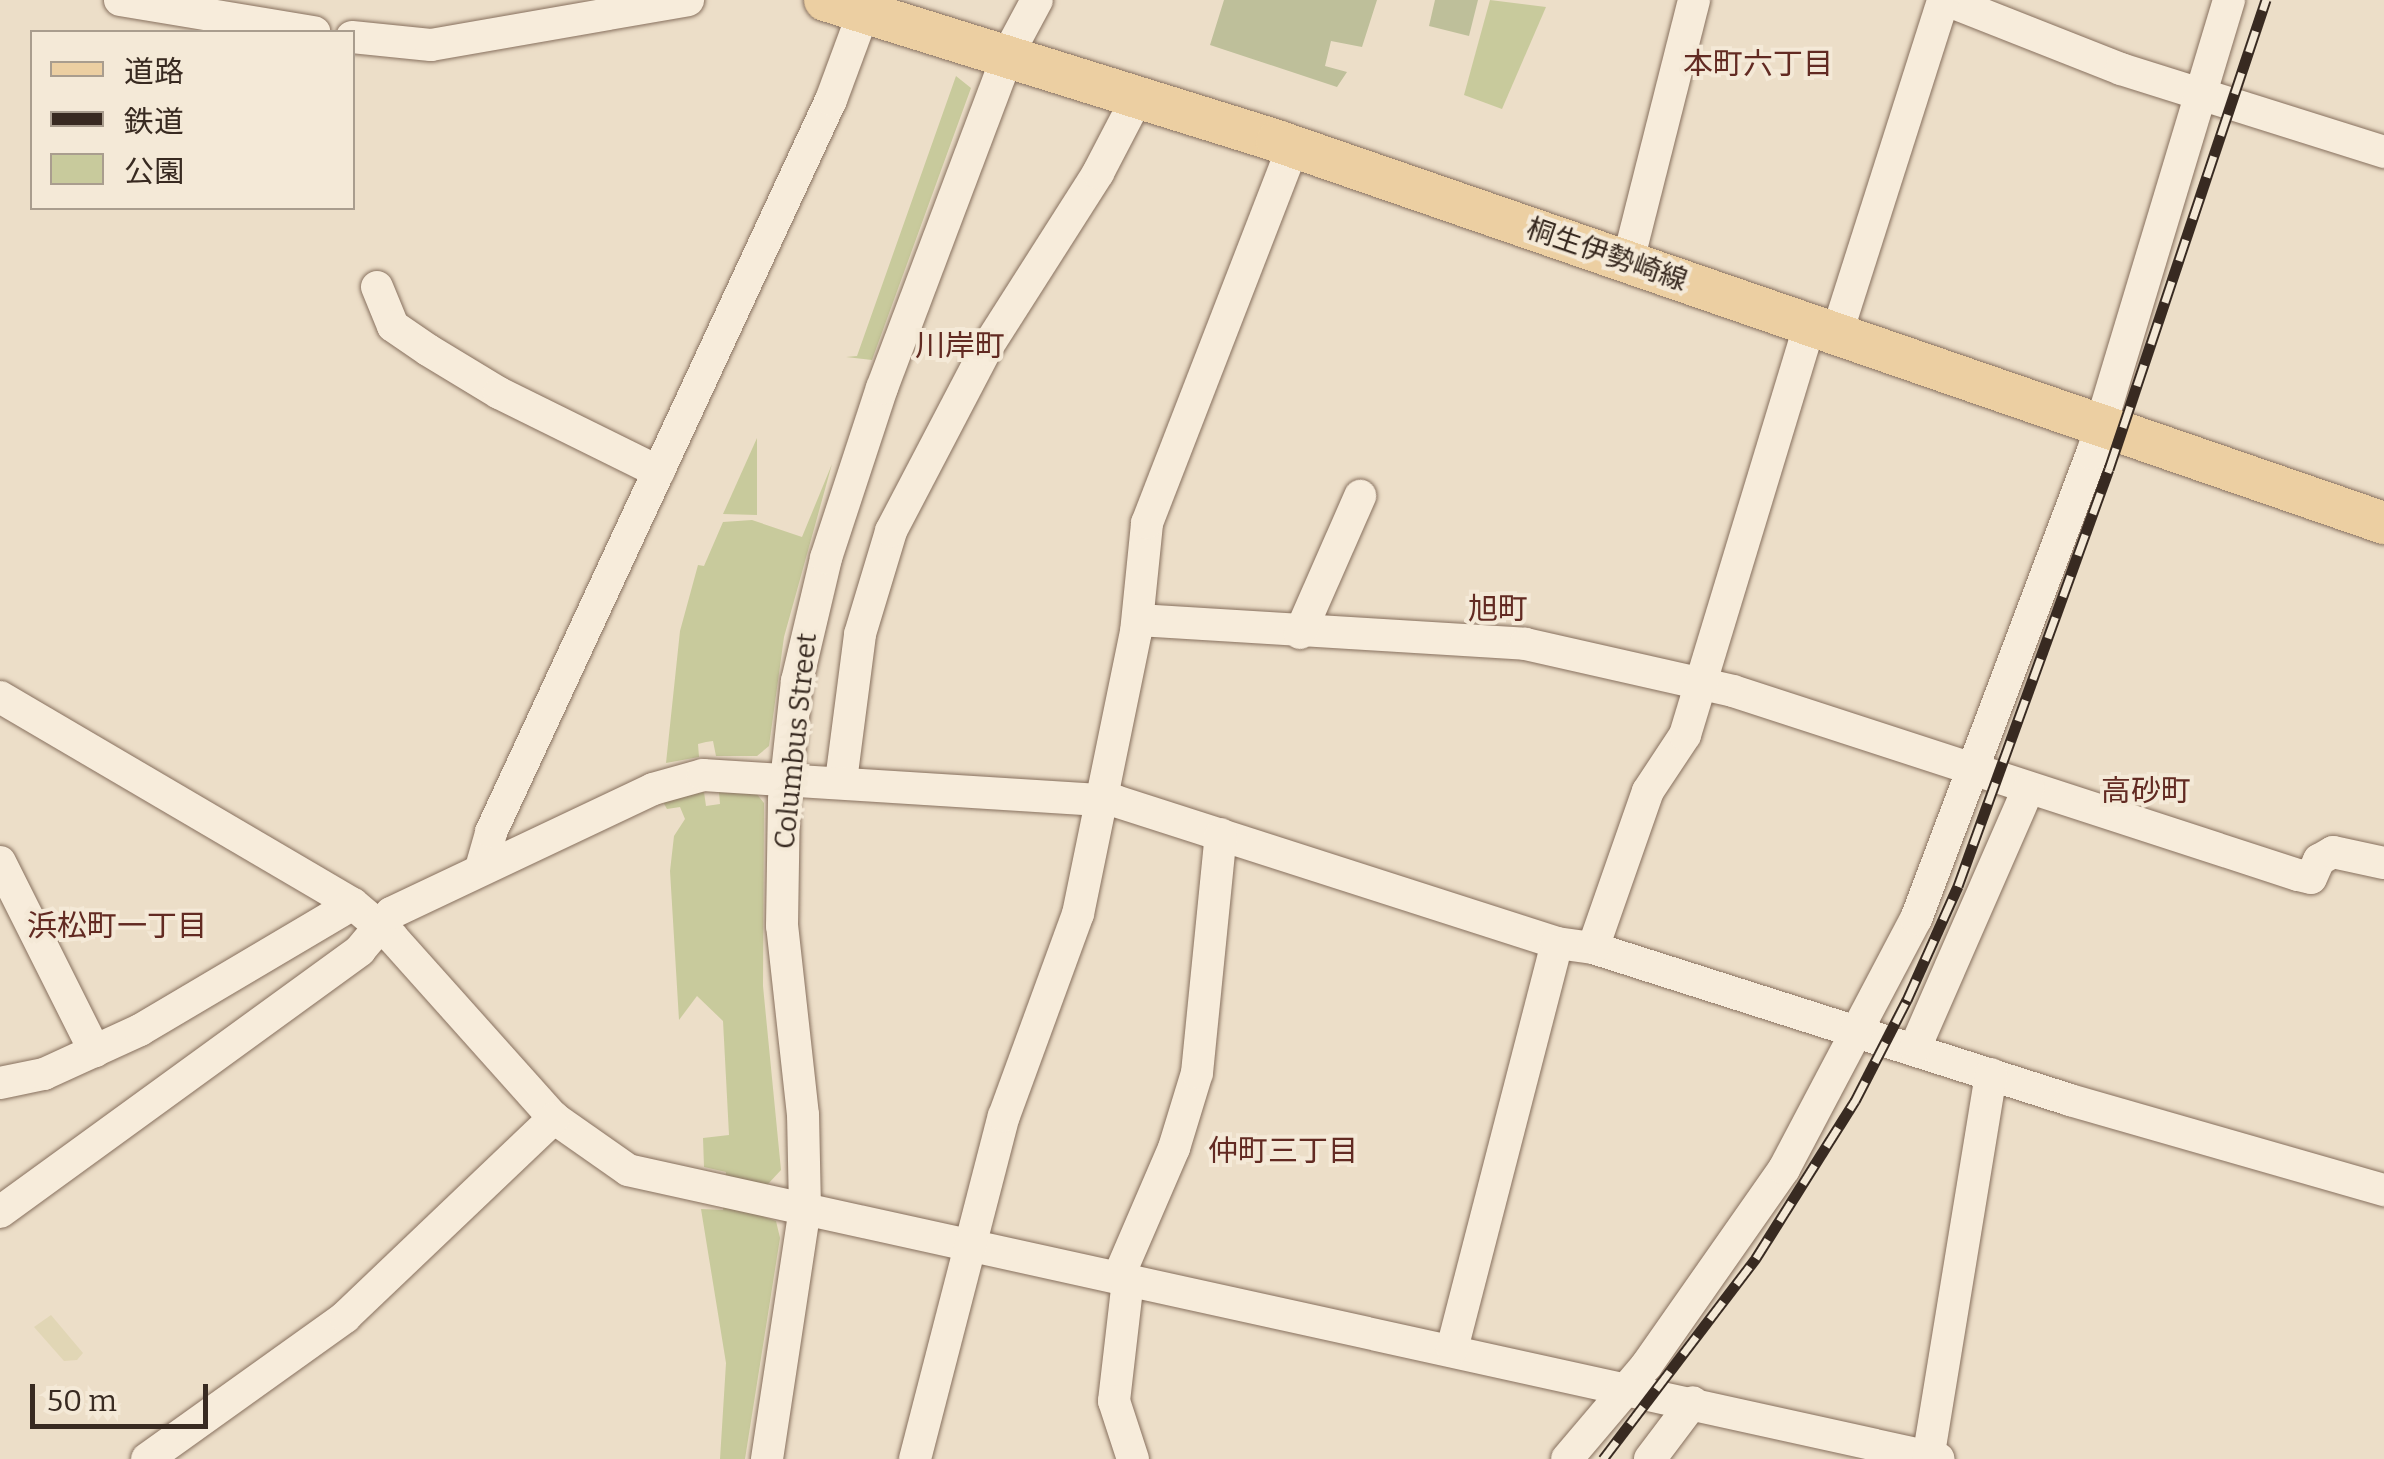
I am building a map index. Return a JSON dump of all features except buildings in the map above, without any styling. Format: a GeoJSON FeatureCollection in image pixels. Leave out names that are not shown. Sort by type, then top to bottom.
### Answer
{"type":"FeatureCollection","features":[{"type":"Feature","properties":{"kind":"main road","name":"桐生伊勢崎線"},"geometry":{"type":"LineString","coordinates":[[852,4],[1628,261],[2100,428],[2382,515]]}},
{"type":"Feature","properties":{"kind":"street"},"geometry":{"type":"LineString","coordinates":[[120,0],[302,30]]}},
{"type":"Feature","properties":{"kind":"street"},"geometry":{"type":"LineString","coordinates":[[355,37],[431,45],[688,0]]}},
{"type":"Feature","properties":{"kind":"street","name":"Columbus Street"},"geometry":{"type":"LineString","coordinates":[[766,1459],[790,1206],[803,1115],[782,942],[786,778],[797,681],[826,558],[882,388],[1008,54],[1037,0]]}},
{"type":"Feature","properties":{"kind":"street"},"geometry":{"type":"LineString","coordinates":[[1628,261],[1694,0]]}},
{"type":"Feature","properties":{"kind":"street"},"geometry":{"type":"LineString","coordinates":[[1593,948],[1648,791],[1686,735],[1823,332],[1944,0],[2121,69],[2202,91],[2384,152]]}},
{"type":"Feature","properties":{"kind":"street"},"geometry":{"type":"LineString","coordinates":[[1567,1459],[1630,1388],[1784,1169],[1861,1033],[1932,883],[2100,428],[2229,0]]}},
{"type":"Feature","properties":{"kind":"street"},"geometry":{"type":"LineString","coordinates":[[481,868],[490,832],[831,100],[852,4]]}},
{"type":"Feature","properties":{"kind":"street"},"geometry":{"type":"LineString","coordinates":[[841,781],[860,634],[891,531],[986,349],[1098,173],[1137,98]]}},
{"type":"Feature","properties":{"kind":"street"},"geometry":{"type":"LineString","coordinates":[[915,1459],[1028,1035],[1074,930],[1138,620],[1147,523],[1292,147]]}},
{"type":"Feature","properties":{"kind":"street"},"geometry":{"type":"LineString","coordinates":[[377,287],[393,326],[428,350],[499,393],[659,472]]}},
{"type":"Feature","properties":{"kind":"street"},"geometry":{"type":"LineString","coordinates":[[1300,633],[1360,496]]}},
{"type":"Feature","properties":{"kind":"street"},"geometry":{"type":"LineString","coordinates":[[1138,620],[1300,633],[1502,640],[1702,682],[2311,878],[2319,860],[2333,852],[2384,863]]}},
{"type":"Feature","properties":{"kind":"street"},"geometry":{"type":"LineString","coordinates":[[4,706],[366,914],[554,1118],[614,1164],[790,1206],[1693,1402],[1828,1447],[1932,1458],[1992,1074]]}},
{"type":"Feature","properties":{"kind":"street"},"geometry":{"type":"LineString","coordinates":[[0,1083],[94,1052],[366,914],[481,868],[671,782],[703,774],[1099,799],[1221,834],[1557,943],[1593,948],[1992,1074],[2384,1190]]}},
{"type":"Feature","properties":{"kind":"street"},"geometry":{"type":"LineString","coordinates":[[1915,1048],[2028,789]]}},
{"type":"Feature","properties":{"kind":"street"},"geometry":{"type":"LineString","coordinates":[[1133,1459],[1114,1401],[1123,1279],[1195,1083],[1221,834]]}},
{"type":"Feature","properties":{"kind":"street"},"geometry":{"type":"LineString","coordinates":[[0,862],[94,1052]]}},
{"type":"Feature","properties":{"kind":"street"},"geometry":{"type":"LineString","coordinates":[[0,1212],[360,950],[366,914]]}},
{"type":"Feature","properties":{"kind":"street"},"geometry":{"type":"LineString","coordinates":[[1452,1349],[1557,943]]}},
{"type":"Feature","properties":{"kind":"street"},"geometry":{"type":"LineString","coordinates":[[147,1459],[345,1317],[554,1118]]}},
{"type":"Feature","properties":{"kind":"street"},"geometry":{"type":"LineString","coordinates":[[1650,1459],[1693,1402]]}},
{"type":"Feature","properties":{"kind":"shaded area"},"geometry":{"type":"Polygon","coordinates":[[[51,1315],[83,1353],[77,1360],[64,1361],[34,1327],[51,1315]]]}},
{"type":"Feature","properties":{"kind":"green space"},"geometry":{"type":"Polygon","coordinates":[[[1224,0],[1377,0],[1362,47],[1331,41],[1325,66],[1347,72],[1337,87],[1210,45],[1224,0]]]}},
{"type":"Feature","properties":{"kind":"green space"},"geometry":{"type":"Polygon","coordinates":[[[1435,0],[1478,0],[1469,36],[1429,26],[1435,0]]]}},
{"type":"Feature","properties":{"kind":"green space"},"geometry":{"type":"Polygon","coordinates":[[[1490,0],[1546,7],[1502,109],[1464,95],[1490,0]]]}},
{"type":"Feature","properties":{"kind":"green space"},"geometry":{"type":"Polygon","coordinates":[[[956,76],[971,88],[872,360],[846,357],[857,356],[956,76]]]}},
{"type":"Feature","properties":{"kind":"green space"},"geometry":{"type":"Polygon","coordinates":[[[757,438],[757,515],[723,514],[757,438]]]}},
{"type":"Feature","properties":{"kind":"green space"},"geometry":{"type":"Polygon","coordinates":[[[832,464],[784,637],[769,746],[757,756],[716,756],[713,741],[706,742],[698,744],[699,757],[666,763],[680,631],[698,565],[704,566],[723,522],[752,520],[802,537],[832,464]]]}},
{"type":"Feature","properties":{"kind":"green space"},"geometry":{"type":"Polygon","coordinates":[[[704,792],[706,806],[720,804],[719,792],[756,793],[764,803],[763,986],[781,1170],[768,1184],[764,1217],[776,1221],[780,1238],[745,1459],[720,1459],[726,1363],[701,1209],[723,1210],[726,1172],[704,1167],[703,1138],[729,1135],[723,1021],[697,996],[679,1020],[670,871],[674,836],[685,819],[680,807],[667,809],[663,802],[704,792]]]}},
{"type":"Feature","properties":{"kind":"railway"},"geometry":{"type":"LineString","coordinates":[[1603,1459],[1756,1258],[1855,1101],[1907,1000],[1958,886],[2109,469],[2266,0]]}},
{"type":"Feature","properties":{"kind":"district","name":"本町六丁目"},"geometry":{"type":"Point","coordinates":[1758,64]}},
{"type":"Feature","properties":{"kind":"district","name":"川岸町"},"geometry":{"type":"Point","coordinates":[960,346]}},
{"type":"Feature","properties":{"kind":"district","name":"旭町"},"geometry":{"type":"Point","coordinates":[1498,609]}},
{"type":"Feature","properties":{"kind":"district","name":"高砂町"},"geometry":{"type":"Point","coordinates":[2146,791]}},
{"type":"Feature","properties":{"kind":"district","name":"浜松町一丁目"},"geometry":{"type":"Point","coordinates":[117,926]}},
{"type":"Feature","properties":{"kind":"district","name":"仲町三丁目"},"geometry":{"type":"Point","coordinates":[1283,1151]}}]}
